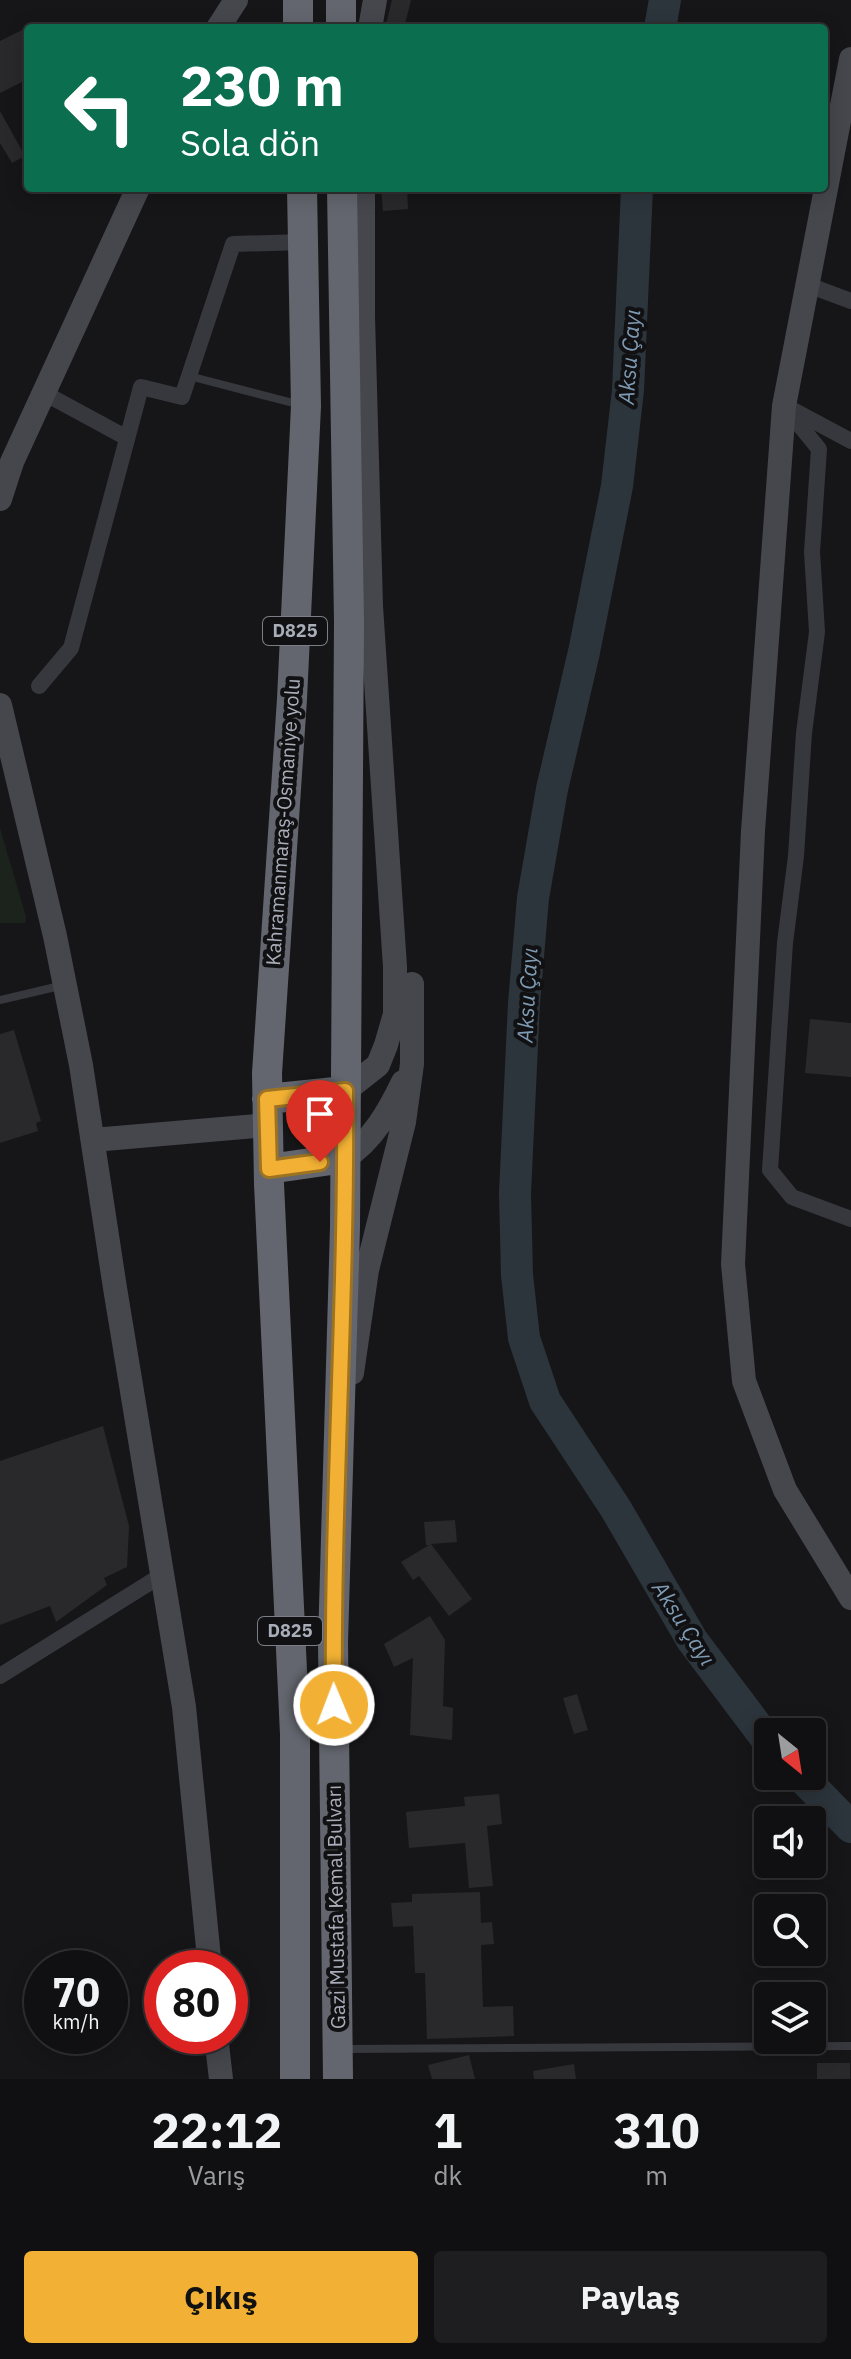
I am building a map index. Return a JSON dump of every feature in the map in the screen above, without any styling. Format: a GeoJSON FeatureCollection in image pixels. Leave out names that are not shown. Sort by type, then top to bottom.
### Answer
{"type":"FeatureCollection","features":[{"type":"Feature","properties":{"kind":"highway"},"geometry":{"type":"LineString","coordinates":[[298,0],[298,24]]}},
{"type":"Feature","properties":{"kind":"highway"},"geometry":{"type":"LineString","coordinates":[[341,0],[341,24]]}},
{"type":"Feature","properties":{"kind":"highway","name":"Kahramanmaraş-Osmaniye yolu"},"geometry":{"type":"LineString","coordinates":[[267,1099],[292,699],[306,406],[302,192]]}},
{"type":"Feature","properties":{"kind":"highway","name":"Gazi Mustafa Kemal Bulvarı"},"geometry":{"type":"LineString","coordinates":[[338,2079],[333,1642],[345,1158],[349,622],[342,192]]}},
{"type":"Feature","properties":{"kind":"highway"},"geometry":{"type":"LineString","coordinates":[[267,1099],[345,1091]]}},
{"type":"Feature","properties":{"kind":"highway","name":"Gazi Mustafa Kemal Bulvarı"},"geometry":{"type":"LineString","coordinates":[[267,1099],[295,1734],[295,2079]]}},
{"type":"Feature","properties":{"kind":"highway"},"geometry":{"type":"LineString","coordinates":[[269,1177],[345,1158]]}},
{"type":"Feature","properties":{"kind":"street"},"geometry":{"type":"LineString","coordinates":[[221,24],[236,0]]}},
{"type":"Feature","properties":{"kind":"street"},"geometry":{"type":"LineString","coordinates":[[371,24],[375,0]]}},
{"type":"Feature","properties":{"kind":"street"},"geometry":{"type":"LineString","coordinates":[[828,180],[851,59]]}},
{"type":"Feature","properties":{"kind":"street"},"geometry":{"type":"LineString","coordinates":[[0,499],[12,462],[136,192]]}},
{"type":"Feature","properties":{"kind":"street"},"geometry":{"type":"LineString","coordinates":[[336,1482],[367,1270],[404,1122],[412,1064],[412,968],[371,606],[363,192]]}},
{"type":"Feature","properties":{"kind":"street"},"geometry":{"type":"LineString","coordinates":[[826,192],[784,406],[753,831],[733,1264],[744,1381],[785,1490],[851,1598]]}},
{"type":"Feature","properties":{"kind":"street"},"geometry":{"type":"LineString","coordinates":[[39,686],[71,648],[141,387],[182,397],[233,244],[303,242]]}},
{"type":"Feature","properties":{"kind":"street"},"geometry":{"type":"LineString","coordinates":[[808,285],[851,301]]}},
{"type":"Feature","properties":{"kind":"street"},"geometry":{"type":"LineString","coordinates":[[44,393],[127,438]]}},
{"type":"Feature","properties":{"kind":"street"},"geometry":{"type":"LineString","coordinates":[[784,406],[851,441]]}},
{"type":"Feature","properties":{"kind":"street"},"geometry":{"type":"LineString","coordinates":[[784,406],[819,449],[812,552],[817,632],[804,733],[796,856],[785,943],[770,1170],[792,1197],[851,1219]]}},
{"type":"Feature","properties":{"kind":"street"},"geometry":{"type":"LineString","coordinates":[[345,1091],[378,1065],[395,1014],[395,967],[375,649]]}},
{"type":"Feature","properties":{"kind":"street"},"geometry":{"type":"LineString","coordinates":[[0,705],[65,984],[93,1140],[184,1707],[208,1950]]}},
{"type":"Feature","properties":{"kind":"street"},"geometry":{"type":"LineString","coordinates":[[345,1158],[374,1131],[391,1108],[412,1064]]}},
{"type":"Feature","properties":{"kind":"street"},"geometry":{"type":"LineString","coordinates":[[93,1140],[267,1099]]}},
{"type":"Feature","properties":{"kind":"street"},"geometry":{"type":"LineString","coordinates":[[0,1676],[162,1575]]}},
{"type":"Feature","properties":{"kind":"street"},"geometry":{"type":"LineString","coordinates":[[218,2054],[221,2079]]}},
{"type":"Feature","properties":{"kind":"lane"},"geometry":{"type":"LineString","coordinates":[[189,376],[306,406]]}},
{"type":"Feature","properties":{"kind":"lane"},"geometry":{"type":"LineString","coordinates":[[0,1000],[65,984]]}},
{"type":"Feature","properties":{"kind":"lane"},"geometry":{"type":"LineString","coordinates":[[338,2049],[851,2046]]}},
{"type":"Feature","properties":{"kind":"shaded area"},"geometry":{"type":"Polygon","coordinates":[[[0,828],[26,917],[25,923],[0,923],[0,828]]]}},
{"type":"Feature","properties":{"kind":"building"},"geometry":{"type":"Polygon","coordinates":[[[392,0],[411,0],[405,24],[386,24],[392,0]]]}},
{"type":"Feature","properties":{"kind":"building"},"geometry":{"type":"Polygon","coordinates":[[[24,29],[24,81],[0,93],[0,41],[24,29]]]}},
{"type":"Feature","properties":{"kind":"building"},"geometry":{"type":"Polygon","coordinates":[[[0,111],[24,157],[12,163],[0,143],[0,111]]]}},
{"type":"Feature","properties":{"kind":"building"},"geometry":{"type":"Polygon","coordinates":[[[381,192],[407,192],[408,209],[383,211],[381,192]]]}},
{"type":"Feature","properties":{"kind":"building"},"geometry":{"type":"Polygon","coordinates":[[[810,1019],[851,1023],[851,1077],[805,1073],[810,1019]]]}},
{"type":"Feature","properties":{"kind":"building"},"geometry":{"type":"Polygon","coordinates":[[[14,1030],[41,1121],[36,1123],[38,1131],[0,1143],[0,1034],[14,1030]]]}},
{"type":"Feature","properties":{"kind":"building"},"geometry":{"type":"Polygon","coordinates":[[[103,1426],[129,1526],[127,1567],[104,1578],[107,1585],[56,1622],[50,1606],[0,1625],[0,1461],[103,1426]]]}},
{"type":"Feature","properties":{"kind":"building"},"geometry":{"type":"Polygon","coordinates":[[[455,1520],[457,1542],[431,1544],[472,1599],[449,1616],[419,1576],[413,1580],[401,1562],[429,1545],[426,1545],[424,1522],[455,1520]]]}},
{"type":"Feature","properties":{"kind":"building"},"geometry":{"type":"Polygon","coordinates":[[[430,1616],[445,1640],[443,1706],[453,1708],[452,1740],[410,1735],[413,1658],[394,1667],[384,1644],[430,1616]]]}},
{"type":"Feature","properties":{"kind":"building"},"geometry":{"type":"Polygon","coordinates":[[[577,1694],[588,1730],[574,1734],[563,1698],[577,1694]]]}},
{"type":"Feature","properties":{"kind":"building"},"geometry":{"type":"Polygon","coordinates":[[[499,1794],[502,1824],[487,1826],[493,1886],[469,1888],[465,1843],[409,1848],[406,1812],[465,1806],[464,1797],[499,1794]]]}},
{"type":"Feature","properties":{"kind":"building"},"geometry":{"type":"Polygon","coordinates":[[[480,1892],[481,1923],[492,1922],[494,1944],[481,1945],[483,2007],[513,2006],[514,2036],[427,2039],[425,1973],[415,1973],[413,1926],[393,1927],[391,1903],[412,1902],[412,1894],[480,1892]]]}},
{"type":"Feature","properties":{"kind":"building"},"geometry":{"type":"Polygon","coordinates":[[[469,2055],[475,2079],[432,2079],[428,2065],[469,2055]]]}},
{"type":"Feature","properties":{"kind":"building"},"geometry":{"type":"Polygon","coordinates":[[[817,2063],[850,2063],[850,2079],[817,2079],[817,2063]]]}},
{"type":"Feature","properties":{"kind":"building"},"geometry":{"type":"Polygon","coordinates":[[[574,2064],[576,2079],[534,2079],[533,2071],[574,2064]]]}},
{"type":"Feature","properties":{"kind":"waterway","name":"Aksu Çayı"},"geometry":{"type":"LineString","coordinates":[[661,24],[665,0]]}},
{"type":"Feature","properties":{"kind":"waterway","name":"Aksu Çayı"},"geometry":{"type":"LineString","coordinates":[[637,192],[628,390],[617,486],[584,652],[552,789],[533,898],[524,1003],[515,1193],[517,1275],[524,1338],[545,1401],[616,1509],[692,1640],[754,1722]]}},
{"type":"Feature","properties":{"kind":"waterway","name":"Aksu Çayı"},"geometry":{"type":"LineString","coordinates":[[815,1790],[851,1827]]}},
{"type":"Feature","properties":{"kind":"route"},"geometry":{"type":"LineString","coordinates":[[320,1162],[269,1169],[267,1099],[345,1091],[345,1227],[336,1482],[334,1705]]}}]}
